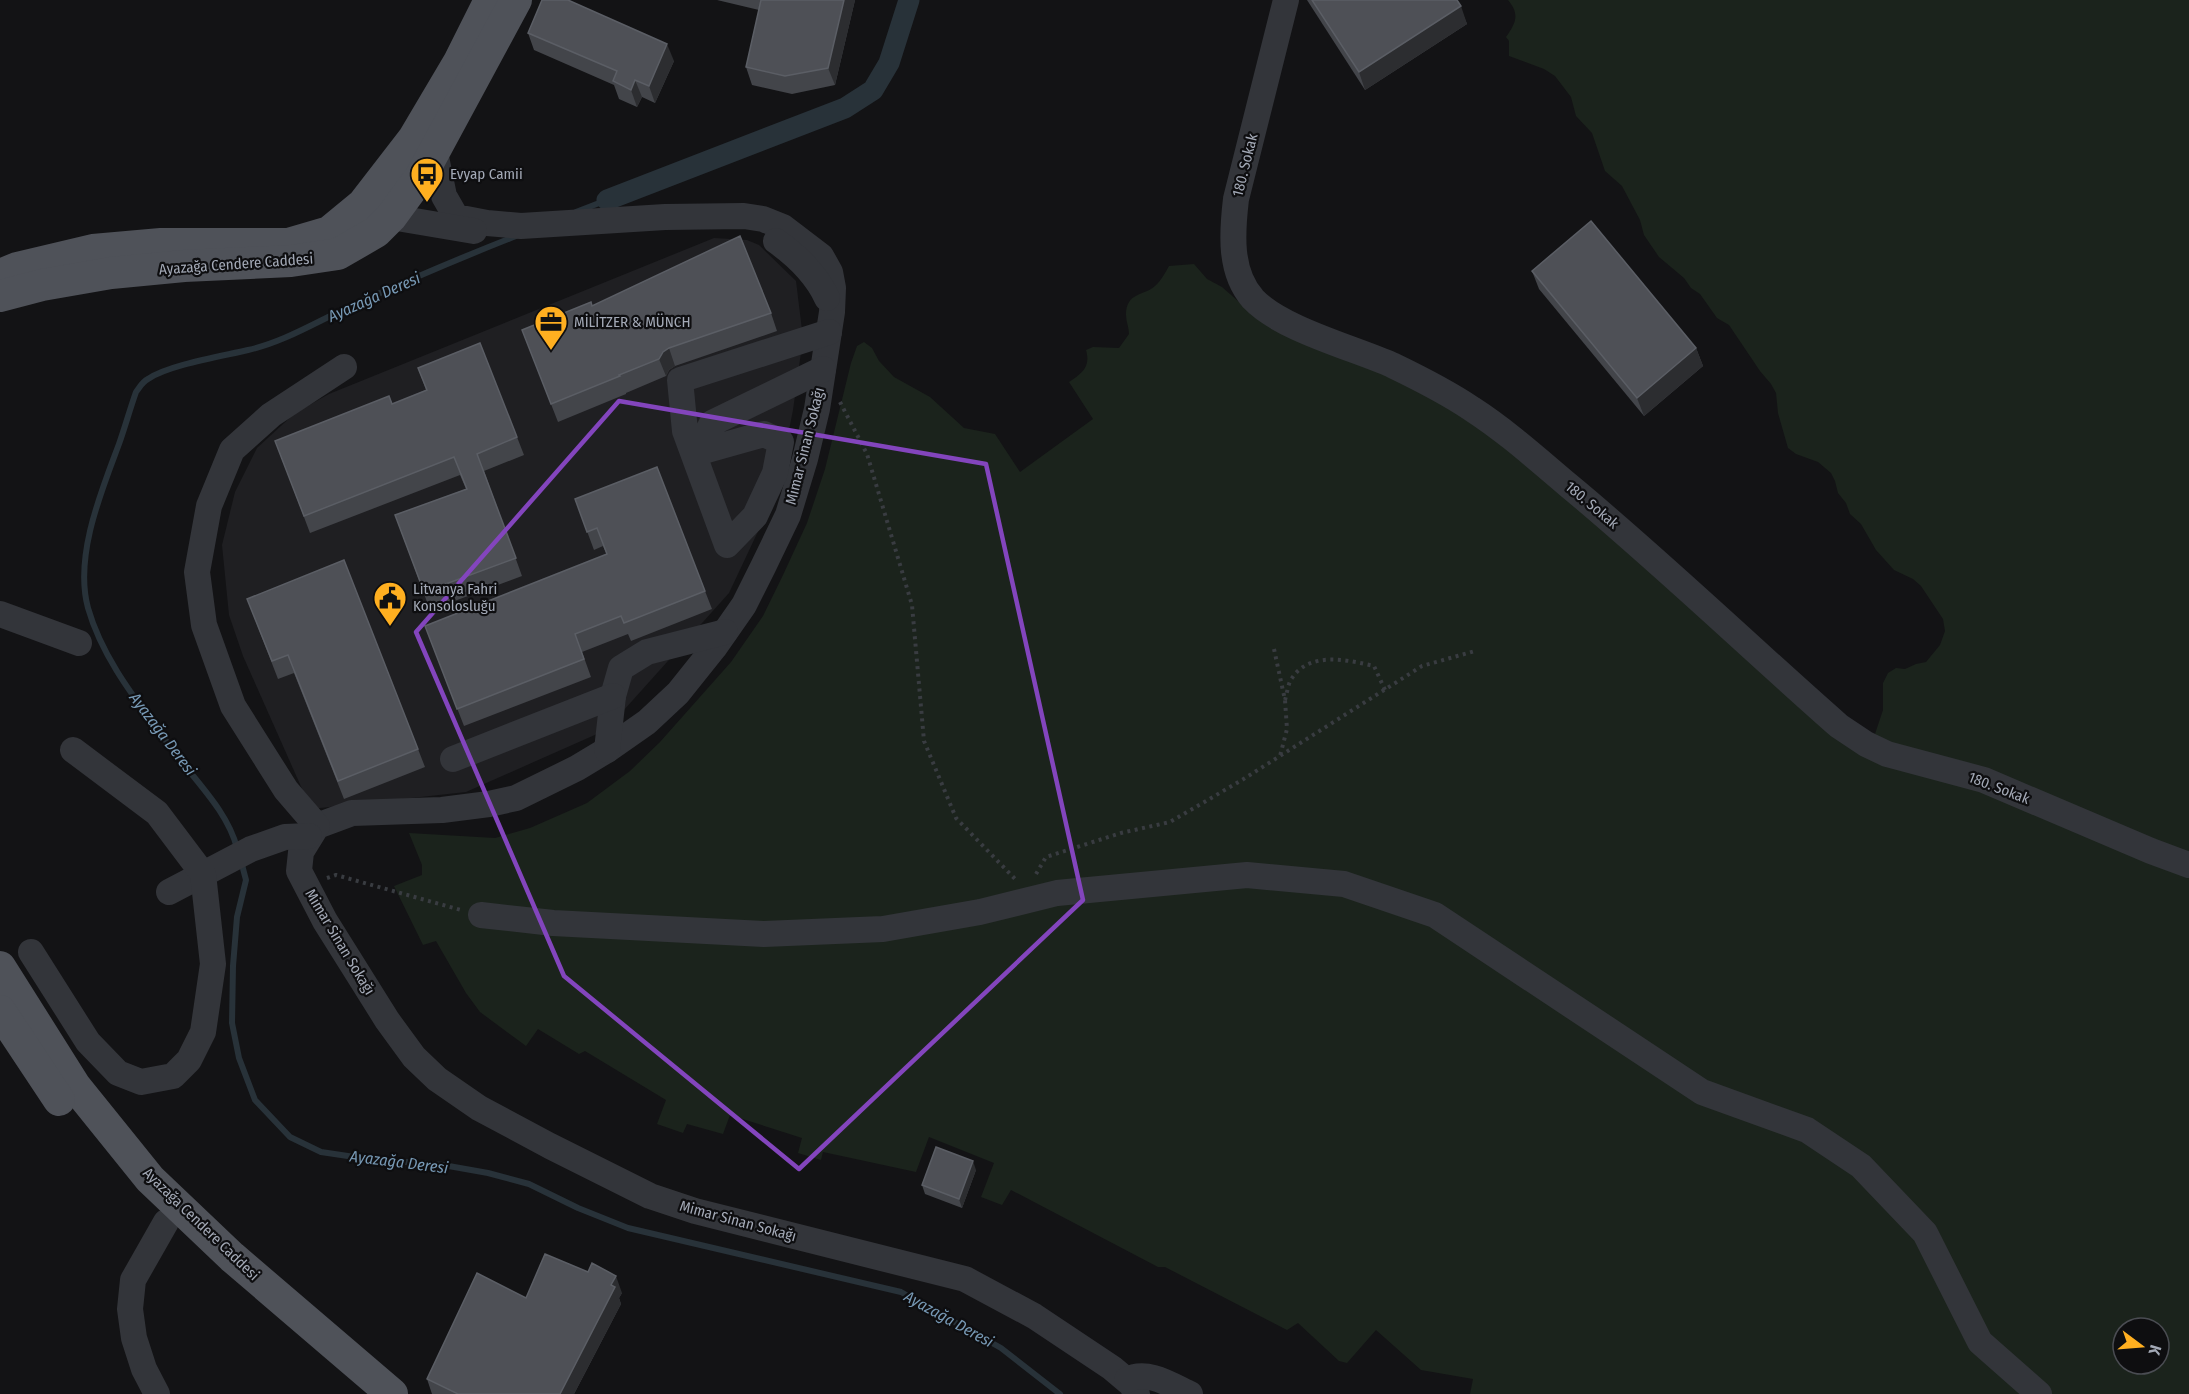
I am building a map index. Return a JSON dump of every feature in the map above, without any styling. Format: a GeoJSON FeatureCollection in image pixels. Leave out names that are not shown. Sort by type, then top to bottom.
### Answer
{"type":"FeatureCollection","features":[{"type":"Feature","properties":{"kind":"main road"},"geometry":{"type":"LineString","coordinates":[[459,62],[478,0]]}},
{"type":"Feature","properties":{"kind":"main road"},"geometry":{"type":"LineString","coordinates":[[459,62],[490,0]]}},
{"type":"Feature","properties":{"kind":"main road","name":"Ayazağa Cendere Caddesi"},"geometry":{"type":"LineString","coordinates":[[0,296],[42,285],[111,273],[318,259],[338,254],[376,232],[391,217],[421,176],[516,0]]}},
{"type":"Feature","properties":{"kind":"main road","name":"Ayazağa Cendere Caddesi"},"geometry":{"type":"LineString","coordinates":[[0,274],[93,250],[161,244],[288,244],[329,232],[363,204],[414,138],[459,62]]}},
{"type":"Feature","properties":{"kind":"main road","name":"Ayazağa Cendere Caddesi"},"geometry":{"type":"LineString","coordinates":[[0,967],[75,1086],[150,1179],[232,1257],[392,1394]]}},
{"type":"Feature","properties":{"kind":"main road","name":"Ayazağa Cendere Caddesi"},"geometry":{"type":"LineString","coordinates":[[0,1011],[61,1103],[138,1195],[204,1259],[363,1394]]}},
{"type":"Feature","properties":{"kind":"street","name":"180. Sokak"},"geometry":{"type":"LineString","coordinates":[[1286,0],[1236,200],[1232,229],[1234,258],[1242,280],[1253,298],[1268,312],[1289,323],[1391,365],[1432,385],[1500,428],[1617,525],[1839,726],[1866,744],[1887,754],[1984,780],[2189,865]]}},
{"type":"Feature","properties":{"kind":"street"},"geometry":{"type":"LineString","coordinates":[[435,152],[448,207],[456,217],[486,228]]}},
{"type":"Feature","properties":{"kind":"street"},"geometry":{"type":"LineString","coordinates":[[391,217],[486,228],[526,236],[591,228],[727,224],[765,233],[788,250],[818,279],[831,322],[680,381],[685,431],[727,545],[754,516],[775,474],[781,442],[764,434],[707,450],[704,439],[712,423],[823,369]]}},
{"type":"Feature","properties":{"kind":"street","name":"Mimar Sinan Sokağı"},"geometry":{"type":"LineString","coordinates":[[831,322],[817,408],[788,515],[744,605],[678,693],[648,722],[607,750],[577,768],[516,798],[442,810],[352,813],[313,831],[301,852],[299,871],[325,921],[368,991],[414,1057],[437,1079],[479,1108],[650,1196],[695,1211],[965,1279],[1034,1316],[1112,1368],[1132,1387]]}},
{"type":"Feature","properties":{"kind":"street"},"geometry":{"type":"LineString","coordinates":[[169,892],[251,849],[285,837],[313,831],[233,706],[204,624],[197,572],[209,506],[232,450],[272,415],[344,367]]}},
{"type":"Feature","properties":{"kind":"street"},"geometry":{"type":"LineString","coordinates":[[0,614],[79,643]]}},
{"type":"Feature","properties":{"kind":"street"},"geometry":{"type":"LineString","coordinates":[[607,750],[613,696],[621,668],[647,652],[725,632]]}},
{"type":"Feature","properties":{"kind":"street"},"geometry":{"type":"LineString","coordinates":[[453,759],[613,696]]}},
{"type":"Feature","properties":{"kind":"street"},"geometry":{"type":"LineString","coordinates":[[31,952],[88,1042],[118,1073],[141,1082],[173,1076],[189,1060],[203,1032],[213,964],[203,874],[156,813],[73,750]]}},
{"type":"Feature","properties":{"kind":"street"},"geometry":{"type":"LineString","coordinates":[[481,915],[553,923],[764,934],[883,930],[980,912],[1057,893],[1247,875],[1344,884],[1435,915],[1702,1092],[1807,1130],[1861,1166],[1925,1233],[1980,1342],[2039,1394]]}},
{"type":"Feature","properties":{"kind":"street"},"geometry":{"type":"LineString","coordinates":[[157,1394],[144,1369],[134,1338],[130,1309],[133,1280],[166,1222]]}},
{"type":"Feature","properties":{"kind":"street"},"geometry":{"type":"LineString","coordinates":[[1132,1387],[1136,1375],[1158,1379],[1190,1394]]}},
{"type":"Feature","properties":{"kind":"path"},"geometry":{"type":"LineString","coordinates":[[823,369],[867,454],[912,605],[924,741],[956,818],[1035,899]]}},
{"type":"Feature","properties":{"kind":"path"},"geometry":{"type":"LineString","coordinates":[[1274,649],[1285,700],[1287,729],[1279,756]]}},
{"type":"Feature","properties":{"kind":"path"},"geometry":{"type":"LineString","coordinates":[[1035,899],[1036,874],[1046,857],[1121,832],[1170,822],[1422,666],[1475,651]]}},
{"type":"Feature","properties":{"kind":"path"},"geometry":{"type":"LineString","coordinates":[[1285,700],[1292,678],[1311,661],[1345,659],[1374,666],[1385,690]]}},
{"type":"Feature","properties":{"kind":"path"},"geometry":{"type":"LineString","coordinates":[[307,887],[336,874],[481,915]]}},
{"type":"Feature","properties":{"kind":"highlighted area"},"geometry":{"type":"Polygon","coordinates":[[[619,401],[986,464],[1083,900],[799,1169],[564,976],[416,632],[619,401]]]}},
{"type":"Feature","properties":{"kind":"shaded area"},"geometry":{"type":"Polygon","coordinates":[[[1508,0],[2189,0],[2189,1394],[1470,1394],[1473,1379],[1421,1370],[1376,1330],[1347,1363],[1339,1361],[1298,1323],[1287,1330],[1165,1267],[1158,1267],[1011,1190],[1002,1205],[981,1197],[994,1163],[929,1137],[916,1172],[823,1152],[821,1160],[798,1153],[802,1138],[730,1115],[723,1134],[687,1124],[683,1133],[657,1124],[666,1100],[585,1051],[579,1054],[538,1029],[526,1046],[480,1012],[466,993],[436,941],[423,945],[394,886],[422,875],[422,865],[409,833],[495,838],[530,828],[587,803],[630,771],[660,742],[731,662],[763,616],[807,523],[825,469],[857,346],[864,342],[872,348],[879,361],[894,377],[930,397],[964,428],[995,434],[1020,472],[1093,419],[1069,382],[1084,369],[1087,361],[1086,350],[1093,347],[1119,348],[1129,334],[1126,315],[1129,302],[1132,298],[1155,286],[1169,266],[1194,264],[1207,279],[1222,287],[1264,324],[1388,375],[1495,434],[1834,734],[1887,741],[1875,734],[1883,710],[1883,683],[1888,673],[1896,668],[1905,669],[1926,662],[1940,645],[1945,631],[1943,619],[1921,586],[1913,579],[1894,570],[1876,550],[1861,524],[1850,514],[1846,503],[1838,493],[1831,473],[1818,462],[1796,454],[1788,448],[1778,413],[1776,393],[1771,384],[1729,325],[1717,318],[1700,294],[1659,257],[1644,235],[1640,220],[1622,186],[1605,171],[1592,133],[1576,116],[1571,97],[1555,76],[1544,69],[1509,56],[1509,41],[1506,37],[1515,18],[1514,10],[1508,0]]]}},
{"type":"Feature","properties":{"kind":"shaded area"},"geometry":{"type":"Polygon","coordinates":[[[714,238],[747,240],[759,245],[796,281],[803,338],[793,410],[777,491],[729,593],[606,730],[466,792],[311,809],[243,656],[229,615],[222,545],[235,492],[257,448],[295,413],[329,394],[714,238]]]}},
{"type":"Feature","properties":{"kind":"building"},"geometry":{"type":"Polygon","coordinates":[[[542,0],[568,0],[667,44],[649,86],[635,80],[631,90],[613,81],[617,71],[528,33],[542,0]]]}},
{"type":"Feature","properties":{"kind":"building"},"geometry":{"type":"Polygon","coordinates":[[[761,0],[844,0],[828,68],[785,76],[746,67],[761,0]]]}},
{"type":"Feature","properties":{"kind":"building"},"geometry":{"type":"Polygon","coordinates":[[[1312,0],[1457,0],[1461,6],[1359,72],[1312,0]]]}},
{"type":"Feature","properties":{"kind":"building"},"geometry":{"type":"Polygon","coordinates":[[[1591,221],[1696,348],[1637,398],[1532,271],[1591,221]]]}},
{"type":"Feature","properties":{"kind":"building"},"geometry":{"type":"Polygon","coordinates":[[[740,236],[771,313],[669,348],[659,359],[551,404],[522,330],[591,302],[592,306],[740,236]]]}},
{"type":"Feature","properties":{"kind":"building"},"geometry":{"type":"Polygon","coordinates":[[[480,343],[517,437],[477,454],[516,558],[424,592],[395,515],[467,489],[454,457],[304,516],[275,441],[389,396],[392,404],[427,390],[418,368],[480,343]]]}},
{"type":"Feature","properties":{"kind":"building"},"geometry":{"type":"Polygon","coordinates":[[[657,467],[705,591],[624,623],[621,616],[575,634],[584,659],[457,709],[425,626],[607,554],[597,528],[587,532],[575,499],[657,467]]]}},
{"type":"Feature","properties":{"kind":"building"},"geometry":{"type":"Polygon","coordinates":[[[344,560],[418,749],[338,781],[288,655],[272,661],[247,599],[344,560]]]}},
{"type":"Feature","properties":{"kind":"building"},"geometry":{"type":"Polygon","coordinates":[[[936,1147],[973,1161],[959,1199],[922,1185],[936,1147]]]}},
{"type":"Feature","properties":{"kind":"building"},"geometry":{"type":"Polygon","coordinates":[[[545,1254],[588,1272],[592,1263],[616,1276],[611,1285],[615,1287],[560,1394],[458,1394],[427,1379],[477,1273],[526,1298],[545,1254]]]}},
{"type":"Feature","properties":{"kind":"waterway","name":"Ayazağa Deresi"},"geometry":{"type":"LineString","coordinates":[[607,200],[845,108],[873,90],[889,63],[909,0]]}},
{"type":"Feature","properties":{"kind":"waterway","name":"Ayazağa Deresi"},"geometry":{"type":"LineString","coordinates":[[576,212],[607,200]]}},
{"type":"Feature","properties":{"kind":"waterway","name":"Ayazağa Deresi"},"geometry":{"type":"LineString","coordinates":[[237,848],[218,808],[181,761],[113,665],[88,608],[84,568],[91,525],[136,392],[144,382],[169,369],[274,342],[390,288],[516,236]]}},
{"type":"Feature","properties":{"kind":"waterway","name":"Ayazağa Deresi"},"geometry":{"type":"LineString","coordinates":[[241,861],[246,880],[237,917],[232,1023],[239,1058],[255,1100],[290,1137],[321,1152],[368,1159],[443,1165],[488,1173],[529,1184],[578,1208],[628,1228],[901,1292],[1001,1348],[1060,1394]]}},
{"type":"Feature","properties":{"kind":"place","name":"Evyap Camii"},"geometry":{"type":"Point","coordinates":[427,203]}},
{"type":"Feature","properties":{"kind":"place","name":"MİLİTZER & MÜNCH"},"geometry":{"type":"Point","coordinates":[551,351]}},
{"type":"Feature","properties":{"kind":"place","name":"Litvanya Fahri Konsolosluğu"},"geometry":{"type":"Point","coordinates":[390,627]}}]}
